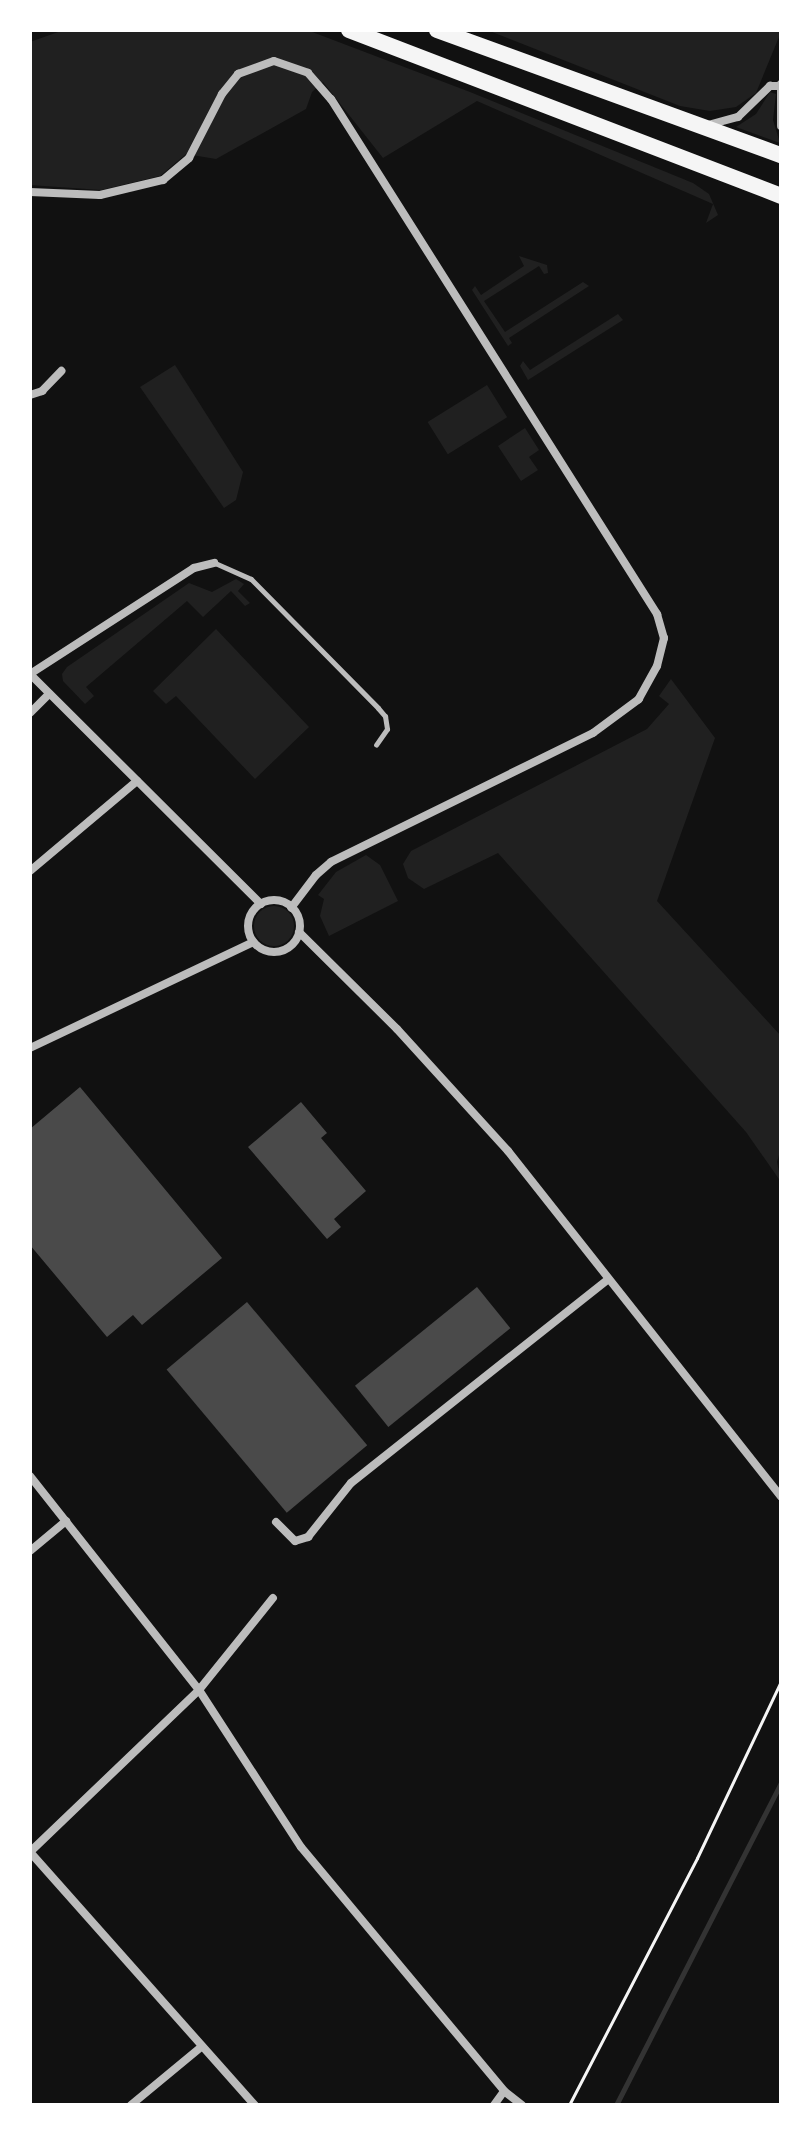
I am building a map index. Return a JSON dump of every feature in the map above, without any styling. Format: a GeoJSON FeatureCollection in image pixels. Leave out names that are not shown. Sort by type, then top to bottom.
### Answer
{"type":"FeatureCollection","features":[{"type":"Feature","properties":{"kind":"main road"},"geometry":{"type":"LineString","coordinates":[[349,30],[781,196]]}},
{"type":"Feature","properties":{"kind":"main road"},"geometry":{"type":"LineString","coordinates":[[437,30],[781,155]]}},
{"type":"Feature","properties":{"kind":"street"},"geometry":{"type":"LineString","coordinates":[[30,192],[100,195],[163,180],[189,158],[222,94],[238,74],[274,61],[308,73],[331,99],[657,614],[664,638],[657,666],[639,699],[593,733],[331,862],[316,875],[291,908]]}},
{"type":"Feature","properties":{"kind":"street"},"geometry":{"type":"LineString","coordinates":[[704,126],[738,117],[770,86],[781,85],[781,126]]}},
{"type":"Feature","properties":{"kind":"street"},"geometry":{"type":"LineString","coordinates":[[30,395],[42,391],[61,371]]}},
{"type":"Feature","properties":{"kind":"street"},"geometry":{"type":"LineString","coordinates":[[214,563],[194,568],[30,674],[261,904]]}},
{"type":"Feature","properties":{"kind":"street"},"geometry":{"type":"LineString","coordinates":[[30,713],[49,694]]}},
{"type":"Feature","properties":{"kind":"street"},"geometry":{"type":"LineString","coordinates":[[30,871],[137,781]]}},
{"type":"Feature","properties":{"kind":"street"},"geometry":{"type":"LineString","coordinates":[[279,901],[291,908],[298,919],[299,932],[292,944],[276,952],[259,948],[253,942],[249,920],[261,904],[279,901]]}},
{"type":"Feature","properties":{"kind":"street"},"geometry":{"type":"LineString","coordinates":[[299,932],[458,1094],[781,1497]]}},
{"type":"Feature","properties":{"kind":"street"},"geometry":{"type":"LineString","coordinates":[[30,1048],[253,942]]}},
{"type":"Feature","properties":{"kind":"street"},"geometry":{"type":"LineString","coordinates":[[276,1522],[295,1541],[308,1537],[351,1483],[608,1279]]}},
{"type":"Feature","properties":{"kind":"street"},"geometry":{"type":"LineString","coordinates":[[30,1476],[199,1690],[301,1847],[504,2091],[522,2105]]}},
{"type":"Feature","properties":{"kind":"street"},"geometry":{"type":"LineString","coordinates":[[30,1551],[66,1521]]}},
{"type":"Feature","properties":{"kind":"street"},"geometry":{"type":"LineString","coordinates":[[255,2105],[30,1852],[199,1690],[273,1598]]}},
{"type":"Feature","properties":{"kind":"street"},"geometry":{"type":"LineString","coordinates":[[131,2105],[201,2047]]}},
{"type":"Feature","properties":{"kind":"street"},"geometry":{"type":"LineString","coordinates":[[494,2105],[504,2091]]}},
{"type":"Feature","properties":{"kind":"lane"},"geometry":{"type":"LineString","coordinates":[[214,563],[251,579],[378,708],[385,716],[387,729],[376,745]]}},
{"type":"Feature","properties":{"kind":"path"},"geometry":{"type":"LineString","coordinates":[[569,2105],[697,1858],[781,1681]]}},
{"type":"Feature","properties":{"kind":"shaded area"},"geometry":{"type":"Polygon","coordinates":[[[64,30],[307,30],[470,92],[693,183],[709,194],[718,215],[706,223],[713,204],[477,101],[383,158],[323,82],[312,92],[306,109],[216,159],[186,154],[160,176],[101,190],[30,185],[30,42],[64,30]]]}},
{"type":"Feature","properties":{"kind":"shaded area"},"geometry":{"type":"Polygon","coordinates":[[[487,30],[781,32],[756,93],[736,107],[710,111],[680,106],[487,30]]]}},
{"type":"Feature","properties":{"kind":"shaded area"},"geometry":{"type":"Polygon","coordinates":[[[770,92],[776,94],[773,120],[780,143],[736,127],[756,114],[770,92]]]}},
{"type":"Feature","properties":{"kind":"shaded area"},"geometry":{"type":"Polygon","coordinates":[[[519,256],[547,265],[548,273],[544,274],[539,266],[484,301],[505,332],[583,282],[589,286],[509,338],[512,343],[508,346],[472,290],[475,286],[481,295],[524,266],[519,256]]]}},
{"type":"Feature","properties":{"kind":"shaded area"},"geometry":{"type":"Polygon","coordinates":[[[618,314],[623,320],[528,380],[520,366],[523,361],[530,370],[618,314]]]}},
{"type":"Feature","properties":{"kind":"shaded area"},"geometry":{"type":"Polygon","coordinates":[[[175,365],[243,472],[236,500],[224,508],[140,387],[175,365]]]}},
{"type":"Feature","properties":{"kind":"shaded area"},"geometry":{"type":"Polygon","coordinates":[[[487,385],[507,417],[448,454],[428,422],[487,385]]]}},
{"type":"Feature","properties":{"kind":"shaded area"},"geometry":{"type":"Polygon","coordinates":[[[525,428],[539,450],[529,457],[538,470],[521,481],[498,446],[525,428]]]}},
{"type":"Feature","properties":{"kind":"shaded area"},"geometry":{"type":"Polygon","coordinates":[[[236,579],[244,584],[238,591],[250,603],[245,606],[231,591],[203,617],[187,601],[86,687],[94,696],[85,704],[63,681],[62,674],[67,667],[189,583],[212,592],[236,579]]]}},
{"type":"Feature","properties":{"kind":"shaded area"},"geometry":{"type":"Polygon","coordinates":[[[216,629],[309,727],[255,779],[176,696],[166,704],[153,691],[216,629]]]}},
{"type":"Feature","properties":{"kind":"shaded area"},"geometry":{"type":"Polygon","coordinates":[[[671,679],[715,738],[657,901],[781,1036],[781,1148],[777,1162],[781,1182],[746,1132],[498,853],[424,889],[408,878],[403,864],[411,851],[647,729],[669,704],[659,696],[671,679]]]}},
{"type":"Feature","properties":{"kind":"shaded area"},"geometry":{"type":"Polygon","coordinates":[[[366,855],[380,865],[398,901],[329,936],[320,916],[324,899],[318,895],[336,872],[366,855]]]}},
{"type":"Feature","properties":{"kind":"shaded area"},"geometry":{"type":"Polygon","coordinates":[[[274,906],[288,912],[294,926],[288,940],[274,946],[260,940],[254,926],[260,912],[274,906]]]}},
{"type":"Feature","properties":{"kind":"building"},"geometry":{"type":"Polygon","coordinates":[[[80,1087],[222,1258],[142,1325],[133,1315],[107,1337],[30,1245],[30,1129],[80,1087]]]}},
{"type":"Feature","properties":{"kind":"building"},"geometry":{"type":"Polygon","coordinates":[[[301,1102],[327,1133],[321,1138],[366,1191],[334,1219],[341,1227],[327,1239],[248,1147],[301,1102]]]}},
{"type":"Feature","properties":{"kind":"building"},"geometry":{"type":"Polygon","coordinates":[[[477,1287],[510,1328],[388,1427],[355,1386],[477,1287]]]}},
{"type":"Feature","properties":{"kind":"building"},"geometry":{"type":"Polygon","coordinates":[[[247,1302],[367,1445],[287,1513],[167,1369],[247,1302]]]}},
{"type":"Feature","properties":{"kind":"waterway"},"geometry":{"type":"LineString","coordinates":[[616,2105],[781,1782]]}}]}
